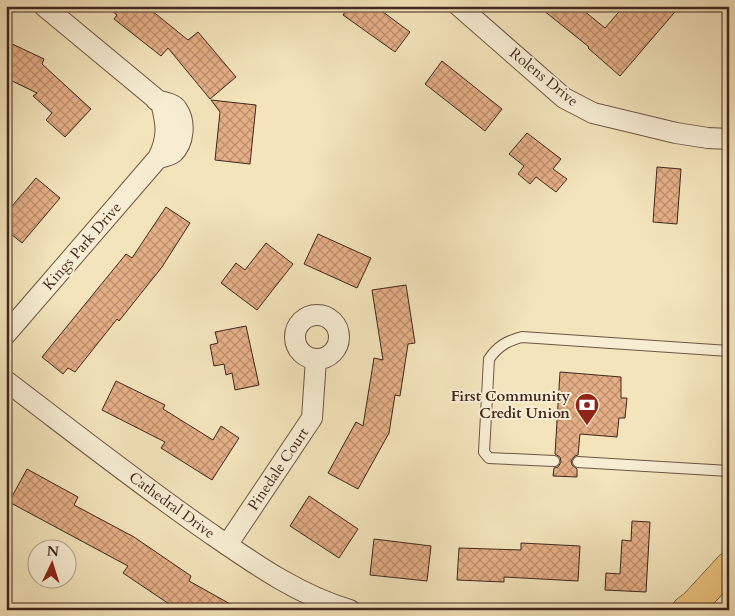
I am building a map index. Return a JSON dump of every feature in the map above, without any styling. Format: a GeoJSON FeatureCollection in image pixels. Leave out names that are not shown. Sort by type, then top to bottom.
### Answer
{"type":"FeatureCollection","features":[{"type":"Feature","properties":{"kind":"main road"},"geometry":{"type":"LineString","coordinates":[[686,610],[694,604],[729,566]]}},
{"type":"Feature","properties":{"kind":"street","name":"Kings Park Drive"},"geometry":{"type":"LineString","coordinates":[[6,334],[158,158],[165,144],[166,121],[161,103],[44,6]]}},
{"type":"Feature","properties":{"kind":"street","name":"Rolens Drive"},"geometry":{"type":"LineString","coordinates":[[460,6],[564,98],[593,114],[676,133],[729,139]]}},
{"type":"Feature","properties":{"kind":"street","name":"Pinedale Court"},"geometry":{"type":"LineString","coordinates":[[227,544],[312,418],[316,359]]}},
{"type":"Feature","properties":{"kind":"street","name":"Cathedral Drive"},"geometry":{"type":"LineString","coordinates":[[6,381],[163,500],[227,544],[295,588],[350,610]]}},
{"type":"Feature","properties":{"kind":"lane"},"geometry":{"type":"LineString","coordinates":[[554,461],[489,458],[484,452],[489,358],[496,349],[508,341],[522,337],[729,351]]}},
{"type":"Feature","properties":{"kind":"lane"},"geometry":{"type":"LineString","coordinates":[[578,462],[729,471]]}},
{"type":"Feature","properties":{"kind":"building"},"geometry":{"type":"Polygon","coordinates":[[[105,6],[146,6],[188,40],[198,32],[236,77],[210,99],[168,48],[161,56],[114,19],[117,15],[105,6]]]}},
{"type":"Feature","properties":{"kind":"building"},"geometry":{"type":"Polygon","coordinates":[[[349,6],[375,6],[410,32],[395,52],[343,15],[349,6]]]}},
{"type":"Feature","properties":{"kind":"building"},"geometry":{"type":"Polygon","coordinates":[[[538,6],[578,6],[605,28],[624,6],[680,6],[620,76],[589,47],[538,6]]]}},
{"type":"Feature","properties":{"kind":"building"},"geometry":{"type":"Polygon","coordinates":[[[6,41],[44,59],[42,64],[91,109],[65,137],[46,120],[52,113],[33,96],[37,93],[6,78],[6,41]]]}},
{"type":"Feature","properties":{"kind":"building"},"geometry":{"type":"Polygon","coordinates":[[[442,61],[502,109],[485,131],[425,84],[442,61]]]}},
{"type":"Feature","properties":{"kind":"building"},"geometry":{"type":"Polygon","coordinates":[[[211,100],[256,105],[250,164],[215,160],[220,112],[211,100]]]}},
{"type":"Feature","properties":{"kind":"building"},"geometry":{"type":"Polygon","coordinates":[[[527,133],[561,159],[553,169],[567,179],[556,192],[536,177],[530,184],[518,174],[524,166],[509,154],[527,133]]]}},
{"type":"Feature","properties":{"kind":"building"},"geometry":{"type":"Polygon","coordinates":[[[657,167],[681,169],[677,224],[653,222],[657,167]]]}},
{"type":"Feature","properties":{"kind":"building"},"geometry":{"type":"Polygon","coordinates":[[[36,178],[60,198],[22,243],[6,230],[6,213],[36,178]]]}},
{"type":"Feature","properties":{"kind":"building"},"geometry":{"type":"Polygon","coordinates":[[[166,207],[190,223],[162,267],[119,321],[117,319],[75,372],[68,368],[63,374],[42,357],[126,254],[132,258],[166,207]]]}},
{"type":"Feature","properties":{"kind":"building"},"geometry":{"type":"Polygon","coordinates":[[[318,234],[371,258],[357,288],[304,264],[318,234]]]}},
{"type":"Feature","properties":{"kind":"building"},"geometry":{"type":"Polygon","coordinates":[[[266,243],[293,264],[257,310],[221,283],[236,263],[245,270],[266,243]]]}},
{"type":"Feature","properties":{"kind":"building"},"geometry":{"type":"Polygon","coordinates":[[[406,285],[415,343],[408,344],[400,396],[395,395],[389,433],[358,489],[328,473],[356,422],[363,426],[374,358],[383,360],[372,290],[406,285]]]}},
{"type":"Feature","properties":{"kind":"building"},"geometry":{"type":"Polygon","coordinates":[[[246,326],[259,385],[235,390],[232,373],[226,375],[224,364],[214,366],[210,345],[218,343],[215,332],[246,326]]]}},
{"type":"Feature","properties":{"kind":"building","name":"First Community Credit Union"},"geometry":{"type":"Polygon","coordinates":[[[560,372],[621,377],[621,398],[627,398],[625,418],[619,418],[617,437],[580,434],[578,455],[571,461],[572,465],[577,469],[577,477],[553,476],[554,468],[558,467],[561,462],[560,457],[555,454],[560,372]]]}},
{"type":"Feature","properties":{"kind":"building"},"geometry":{"type":"Polygon","coordinates":[[[116,381],[165,405],[163,409],[213,440],[221,426],[239,438],[212,480],[161,448],[165,442],[102,410],[116,381]]]}},
{"type":"Feature","properties":{"kind":"building"},"geometry":{"type":"Polygon","coordinates":[[[27,469],[78,497],[74,505],[134,537],[191,576],[189,581],[241,610],[178,610],[123,573],[128,566],[9,502],[27,469]]]}},
{"type":"Feature","properties":{"kind":"building"},"geometry":{"type":"Polygon","coordinates":[[[309,496],[358,529],[339,558],[290,526],[309,496]]]}},
{"type":"Feature","properties":{"kind":"building"},"geometry":{"type":"Polygon","coordinates":[[[632,521],[650,522],[646,592],[605,590],[606,573],[620,574],[622,540],[631,541],[632,521]]]}},
{"type":"Feature","properties":{"kind":"building"},"geometry":{"type":"Polygon","coordinates":[[[374,539],[431,546],[427,581],[370,575],[374,539]]]}},
{"type":"Feature","properties":{"kind":"building"},"geometry":{"type":"Polygon","coordinates":[[[521,543],[580,546],[578,581],[504,577],[504,582],[457,580],[459,548],[521,550],[521,543]]]}},
{"type":"Feature","properties":{"kind":"place","name":"First Community Credit Union"},"geometry":{"type":"Point","coordinates":[587,426]}}]}
